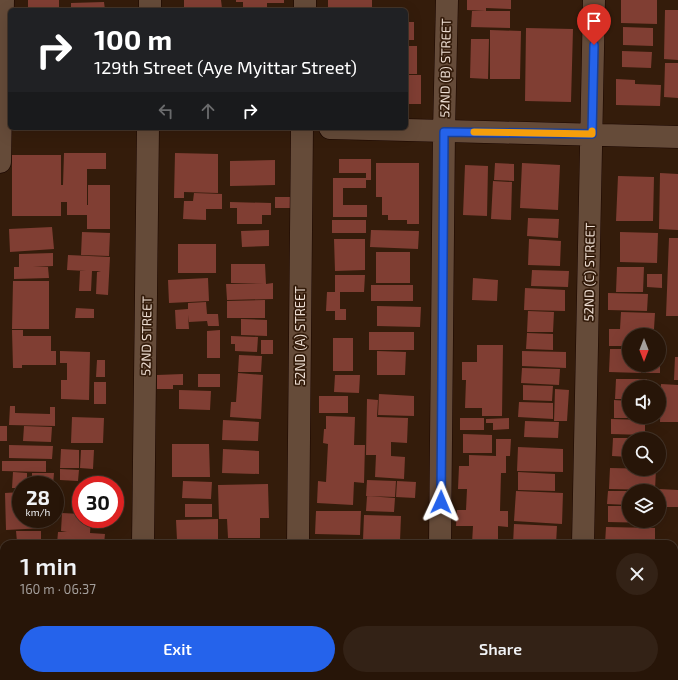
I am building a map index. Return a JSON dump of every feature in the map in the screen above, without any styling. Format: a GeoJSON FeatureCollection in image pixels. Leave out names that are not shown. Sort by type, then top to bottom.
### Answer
{"type":"FeatureCollection","features":[{"type":"Feature","properties":{"kind":"street"},"geometry":{"type":"LineString","coordinates":[[0,162],[4,118],[3,0]]}},
{"type":"Feature","properties":{"kind":"street","name":"52ND (B) STREET"},"geometry":{"type":"LineString","coordinates":[[440,540],[444,132],[447,0]]}},
{"type":"Feature","properties":{"kind":"street","name":"52ND (C) STREET"},"geometry":{"type":"LineString","coordinates":[[583,540],[594,0]]}},
{"type":"Feature","properties":{"kind":"street","name":"52ND STREET"},"geometry":{"type":"LineString","coordinates":[[143,540],[148,130]]}},
{"type":"Feature","properties":{"kind":"street","name":"52ND (A) STREET"},"geometry":{"type":"LineString","coordinates":[[298,540],[302,130]]}},
{"type":"Feature","properties":{"kind":"street"},"geometry":{"type":"LineString","coordinates":[[387,130],[678,137]]}},
{"type":"Feature","properties":{"kind":"building"},"geometry":{"type":"Polygon","coordinates":[[[28,0],[59,0],[59,8],[28,8],[28,0]]]}},
{"type":"Feature","properties":{"kind":"building"},"geometry":{"type":"Polygon","coordinates":[[[184,0],[221,0],[222,8],[184,8],[184,0]]]}},
{"type":"Feature","properties":{"kind":"building"},"geometry":{"type":"Polygon","coordinates":[[[236,0],[284,0],[284,3],[267,3],[267,8],[243,8],[243,2],[236,2],[236,0]]]}},
{"type":"Feature","properties":{"kind":"building"},"geometry":{"type":"Polygon","coordinates":[[[328,0],[372,0],[372,8],[328,8],[328,0]]]}},
{"type":"Feature","properties":{"kind":"building"},"geometry":{"type":"Polygon","coordinates":[[[467,0],[511,0],[511,9],[486,8],[486,11],[467,10],[467,0]]]}},
{"type":"Feature","properties":{"kind":"building"},"geometry":{"type":"Polygon","coordinates":[[[621,0],[657,0],[657,24],[621,23],[621,0]]]}},
{"type":"Feature","properties":{"kind":"building"},"geometry":{"type":"Polygon","coordinates":[[[104,2],[105,8],[71,8],[71,3],[104,2]]]}},
{"type":"Feature","properties":{"kind":"building"},"geometry":{"type":"Polygon","coordinates":[[[665,10],[678,10],[678,60],[664,59],[665,10]]]}},
{"type":"Feature","properties":{"kind":"building"},"geometry":{"type":"Polygon","coordinates":[[[472,11],[510,11],[510,28],[471,27],[472,11]]]}},
{"type":"Feature","properties":{"kind":"building"},"geometry":{"type":"Polygon","coordinates":[[[408,22],[414,22],[414,40],[408,40],[408,22]]]}},
{"type":"Feature","properties":{"kind":"building"},"geometry":{"type":"Polygon","coordinates":[[[623,27],[653,28],[653,46],[623,45],[623,27]]]}},
{"type":"Feature","properties":{"kind":"building"},"geometry":{"type":"Polygon","coordinates":[[[526,28],[573,29],[571,102],[525,101],[526,28]]]}},
{"type":"Feature","properties":{"kind":"building"},"geometry":{"type":"Polygon","coordinates":[[[490,30],[521,31],[520,79],[490,79],[490,30]]]}},
{"type":"Feature","properties":{"kind":"building"},"geometry":{"type":"Polygon","coordinates":[[[471,39],[489,39],[488,79],[470,78],[471,39]]]}},
{"type":"Feature","properties":{"kind":"building"},"geometry":{"type":"Polygon","coordinates":[[[408,46],[417,46],[417,74],[408,74],[408,46]]]}},
{"type":"Feature","properties":{"kind":"building"},"geometry":{"type":"Polygon","coordinates":[[[622,51],[652,52],[651,68],[622,67],[622,51]]]}},
{"type":"Feature","properties":{"kind":"building"},"geometry":{"type":"Polygon","coordinates":[[[665,63],[678,63],[678,98],[664,97],[665,63]]]}},
{"type":"Feature","properties":{"kind":"building"},"geometry":{"type":"Polygon","coordinates":[[[408,75],[421,75],[421,104],[408,104],[408,75]]]}},
{"type":"Feature","properties":{"kind":"building"},"geometry":{"type":"Polygon","coordinates":[[[616,79],[635,80],[635,84],[661,85],[660,106],[616,105],[616,79]]]}},
{"type":"Feature","properties":{"kind":"building"},"geometry":{"type":"Polygon","coordinates":[[[64,153],[106,153],[106,169],[87,169],[87,205],[88,185],[110,185],[110,229],[87,229],[87,215],[67,215],[67,202],[61,202],[61,216],[12,216],[12,155],[61,155],[61,185],[63,185],[64,153]]]}},
{"type":"Feature","properties":{"kind":"building"},"geometry":{"type":"Polygon","coordinates":[[[175,153],[218,154],[218,193],[184,192],[184,198],[174,198],[175,153]]]}},
{"type":"Feature","properties":{"kind":"building"},"geometry":{"type":"Polygon","coordinates":[[[339,159],[371,159],[371,180],[366,180],[366,188],[343,188],[343,205],[367,205],[367,217],[333,217],[333,178],[366,178],[366,173],[339,173],[339,159]]]}},
{"type":"Feature","properties":{"kind":"building"},"geometry":{"type":"Polygon","coordinates":[[[275,160],[275,185],[230,186],[230,161],[275,160]]]}},
{"type":"Feature","properties":{"kind":"building"},"geometry":{"type":"Polygon","coordinates":[[[376,163],[419,163],[419,224],[407,224],[407,220],[388,220],[388,215],[382,215],[382,197],[376,197],[376,163]]]}},
{"type":"Feature","properties":{"kind":"building"},"geometry":{"type":"Polygon","coordinates":[[[495,163],[514,164],[514,181],[494,180],[495,163]]]}},
{"type":"Feature","properties":{"kind":"building"},"geometry":{"type":"Polygon","coordinates":[[[522,163],[560,165],[558,210],[520,208],[522,163]]]}},
{"type":"Feature","properties":{"kind":"building"},"geometry":{"type":"Polygon","coordinates":[[[465,165],[488,166],[487,216],[463,215],[465,165]]]}},
{"type":"Feature","properties":{"kind":"building"},"geometry":{"type":"Polygon","coordinates":[[[660,173],[678,174],[678,230],[659,229],[660,173]]]}},
{"type":"Feature","properties":{"kind":"building"},"geometry":{"type":"Polygon","coordinates":[[[618,176],[654,177],[653,221],[616,221],[618,176]]]}},
{"type":"Feature","properties":{"kind":"building"},"geometry":{"type":"Polygon","coordinates":[[[493,181],[512,182],[511,220],[491,219],[493,181]]]}},
{"type":"Feature","properties":{"kind":"building"},"geometry":{"type":"Polygon","coordinates":[[[194,193],[222,194],[222,209],[206,209],[206,220],[183,219],[184,201],[193,201],[194,193]]]}},
{"type":"Feature","properties":{"kind":"building"},"geometry":{"type":"Polygon","coordinates":[[[275,197],[290,197],[290,208],[275,208],[275,197]]]}},
{"type":"Feature","properties":{"kind":"building"},"geometry":{"type":"Polygon","coordinates":[[[230,202],[271,203],[271,215],[262,215],[262,224],[237,224],[237,208],[230,208],[230,202]]]}},
{"type":"Feature","properties":{"kind":"building"},"geometry":{"type":"Polygon","coordinates":[[[528,218],[559,219],[558,238],[527,236],[528,218]]]}},
{"type":"Feature","properties":{"kind":"building"},"geometry":{"type":"Polygon","coordinates":[[[332,220],[366,220],[366,233],[332,233],[332,220]]]}},
{"type":"Feature","properties":{"kind":"building"},"geometry":{"type":"Polygon","coordinates":[[[52,227],[54,249],[10,252],[9,229],[52,227]]]}},
{"type":"Feature","properties":{"kind":"building"},"geometry":{"type":"Polygon","coordinates":[[[269,230],[269,246],[242,247],[241,231],[269,230]]]}},
{"type":"Feature","properties":{"kind":"building"},"geometry":{"type":"Polygon","coordinates":[[[371,230],[419,231],[418,249],[370,247],[371,230]]]}},
{"type":"Feature","properties":{"kind":"building"},"geometry":{"type":"Polygon","coordinates":[[[82,232],[110,233],[109,256],[81,255],[82,232]]]}},
{"type":"Feature","properties":{"kind":"building"},"geometry":{"type":"Polygon","coordinates":[[[620,232],[658,233],[657,263],[620,262],[620,232]]]}},
{"type":"Feature","properties":{"kind":"building"},"geometry":{"type":"Polygon","coordinates":[[[669,238],[678,238],[678,316],[666,316],[669,238]]]}},
{"type":"Feature","properties":{"kind":"building"},"geometry":{"type":"Polygon","coordinates":[[[334,239],[365,239],[365,270],[335,271],[334,239]]]}},
{"type":"Feature","properties":{"kind":"building"},"geometry":{"type":"Polygon","coordinates":[[[529,239],[561,241],[560,266],[528,265],[529,239]]]}},
{"type":"Feature","properties":{"kind":"building"},"geometry":{"type":"Polygon","coordinates":[[[178,244],[216,244],[216,273],[178,273],[178,244]]]}},
{"type":"Feature","properties":{"kind":"building"},"geometry":{"type":"Polygon","coordinates":[[[376,252],[410,252],[410,283],[376,283],[376,252]]]}},
{"type":"Feature","properties":{"kind":"building"},"geometry":{"type":"Polygon","coordinates":[[[53,253],[53,266],[33,267],[48,267],[49,278],[14,279],[14,267],[19,267],[19,254],[53,253]]]}},
{"type":"Feature","properties":{"kind":"building"},"geometry":{"type":"Polygon","coordinates":[[[68,255],[110,257],[108,295],[96,294],[97,272],[101,271],[92,271],[91,291],[79,291],[80,271],[86,271],[67,270],[68,255]]]}},
{"type":"Feature","properties":{"kind":"building"},"geometry":{"type":"Polygon","coordinates":[[[231,264],[265,264],[266,284],[273,283],[273,299],[227,300],[226,284],[264,284],[231,283],[231,264]]]}},
{"type":"Feature","properties":{"kind":"building"},"geometry":{"type":"Polygon","coordinates":[[[617,267],[644,267],[643,292],[616,292],[617,267]]]}},
{"type":"Feature","properties":{"kind":"building"},"geometry":{"type":"Polygon","coordinates":[[[532,270],[569,271],[568,287],[531,286],[532,270]]]}},
{"type":"Feature","properties":{"kind":"building"},"geometry":{"type":"Polygon","coordinates":[[[647,274],[662,274],[662,288],[647,287],[647,274]]]}},
{"type":"Feature","properties":{"kind":"building"},"geometry":{"type":"Polygon","coordinates":[[[335,275],[365,275],[364,292],[340,292],[340,309],[346,309],[346,320],[335,320],[335,311],[326,311],[327,292],[335,292],[335,275]]]}},
{"type":"Feature","properties":{"kind":"building"},"geometry":{"type":"Polygon","coordinates":[[[208,278],[209,301],[169,303],[168,280],[208,278]]]}},
{"type":"Feature","properties":{"kind":"building"},"geometry":{"type":"Polygon","coordinates":[[[473,278],[498,280],[497,301],[472,300],[473,278]]]}},
{"type":"Feature","properties":{"kind":"building"},"geometry":{"type":"Polygon","coordinates":[[[13,281],[49,281],[49,329],[12,329],[13,281]]]}},
{"type":"Feature","properties":{"kind":"building"},"geometry":{"type":"Polygon","coordinates":[[[371,285],[413,285],[413,301],[371,301],[371,285]]]}},
{"type":"Feature","properties":{"kind":"building"},"geometry":{"type":"Polygon","coordinates":[[[525,288],[565,290],[565,311],[524,310],[525,288]]]}},
{"type":"Feature","properties":{"kind":"building"},"geometry":{"type":"Polygon","coordinates":[[[608,293],[648,294],[647,311],[608,310],[608,293]]]}},
{"type":"Feature","properties":{"kind":"building"},"geometry":{"type":"Polygon","coordinates":[[[265,300],[265,318],[227,318],[227,301],[265,300]]]}},
{"type":"Feature","properties":{"kind":"building"},"geometry":{"type":"Polygon","coordinates":[[[206,302],[207,314],[218,314],[219,326],[208,326],[207,321],[189,322],[188,315],[189,329],[176,329],[175,310],[188,309],[188,303],[206,302]]]}},
{"type":"Feature","properties":{"kind":"building"},"geometry":{"type":"Polygon","coordinates":[[[377,306],[421,307],[420,327],[377,326],[377,306]]]}},
{"type":"Feature","properties":{"kind":"building"},"geometry":{"type":"Polygon","coordinates":[[[76,308],[94,309],[94,318],[75,318],[76,308]]]}},
{"type":"Feature","properties":{"kind":"building"},"geometry":{"type":"Polygon","coordinates":[[[528,311],[554,312],[553,332],[527,332],[528,311]]]}},
{"type":"Feature","properties":{"kind":"building"},"geometry":{"type":"Polygon","coordinates":[[[621,312],[655,313],[654,328],[622,328],[622,346],[609,346],[609,329],[620,329],[621,312]]]}},
{"type":"Feature","properties":{"kind":"building"},"geometry":{"type":"Polygon","coordinates":[[[241,319],[267,320],[267,336],[241,335],[241,319]]]}},
{"type":"Feature","properties":{"kind":"building"},"geometry":{"type":"Polygon","coordinates":[[[12,330],[23,330],[23,336],[51,336],[51,351],[56,351],[56,365],[22,365],[22,368],[13,368],[12,330]]]}},
{"type":"Feature","properties":{"kind":"building"},"geometry":{"type":"Polygon","coordinates":[[[220,330],[220,358],[207,358],[207,331],[220,330]]]}},
{"type":"Feature","properties":{"kind":"building"},"geometry":{"type":"Polygon","coordinates":[[[369,332],[414,332],[414,350],[369,350],[369,332]]]}},
{"type":"Feature","properties":{"kind":"building"},"geometry":{"type":"Polygon","coordinates":[[[527,333],[553,334],[553,350],[526,349],[527,333]]]}},
{"type":"Feature","properties":{"kind":"building"},"geometry":{"type":"Polygon","coordinates":[[[231,336],[258,337],[257,352],[235,351],[235,344],[231,344],[231,336]]]}},
{"type":"Feature","properties":{"kind":"building"},"geometry":{"type":"Polygon","coordinates":[[[333,338],[353,338],[353,360],[333,360],[333,338]]]}},
{"type":"Feature","properties":{"kind":"building"},"geometry":{"type":"Polygon","coordinates":[[[261,340],[273,340],[273,354],[261,354],[261,340]]]}},
{"type":"Feature","properties":{"kind":"building"},"geometry":{"type":"Polygon","coordinates":[[[477,345],[503,345],[502,416],[482,416],[482,408],[465,408],[466,380],[462,380],[462,362],[477,362],[477,345]]]}},
{"type":"Feature","properties":{"kind":"building"},"geometry":{"type":"Polygon","coordinates":[[[610,349],[622,349],[622,372],[641,373],[609,372],[610,349]]]}},
{"type":"Feature","properties":{"kind":"building"},"geometry":{"type":"Polygon","coordinates":[[[60,351],[90,352],[89,400],[61,399],[61,380],[67,380],[67,363],[60,363],[60,351]]]}},
{"type":"Feature","properties":{"kind":"building"},"geometry":{"type":"Polygon","coordinates":[[[377,351],[406,352],[405,375],[377,375],[377,351]]]}},
{"type":"Feature","properties":{"kind":"building"},"geometry":{"type":"Polygon","coordinates":[[[522,351],[566,352],[566,368],[522,366],[522,351]]]}},
{"type":"Feature","properties":{"kind":"building"},"geometry":{"type":"Polygon","coordinates":[[[239,355],[262,356],[261,372],[238,372],[239,355]]]}},
{"type":"Feature","properties":{"kind":"building"},"geometry":{"type":"Polygon","coordinates":[[[675,357],[678,357],[678,380],[674,380],[675,357]]]}},
{"type":"Feature","properties":{"kind":"building"},"geometry":{"type":"Polygon","coordinates":[[[97,360],[105,360],[105,377],[96,377],[97,360]]]}},
{"type":"Feature","properties":{"kind":"building"},"geometry":{"type":"Polygon","coordinates":[[[333,360],[353,360],[353,371],[333,371],[333,360]]]}},
{"type":"Feature","properties":{"kind":"building"},"geometry":{"type":"Polygon","coordinates":[[[522,368],[560,369],[559,385],[521,383],[522,368]]]}},
{"type":"Feature","properties":{"kind":"building"},"geometry":{"type":"Polygon","coordinates":[[[646,372],[660,372],[660,373],[646,372]]]}},
{"type":"Feature","properties":{"kind":"building"},"geometry":{"type":"Polygon","coordinates":[[[238,373],[263,375],[261,419],[230,417],[231,402],[236,402],[238,373]]]}},
{"type":"Feature","properties":{"kind":"building"},"geometry":{"type":"Polygon","coordinates":[[[183,374],[183,385],[173,385],[173,389],[157,389],[157,375],[183,374]]]}},
{"type":"Feature","properties":{"kind":"building"},"geometry":{"type":"Polygon","coordinates":[[[198,374],[220,374],[220,387],[198,387],[198,374]]]}},
{"type":"Feature","properties":{"kind":"building"},"geometry":{"type":"Polygon","coordinates":[[[335,375],[360,375],[359,393],[334,392],[335,375]]]}},
{"type":"Feature","properties":{"kind":"building"},"geometry":{"type":"Polygon","coordinates":[[[616,379],[647,379],[622,380],[622,399],[615,399],[616,379]]]}},
{"type":"Feature","properties":{"kind":"building"},"geometry":{"type":"Polygon","coordinates":[[[94,382],[106,382],[106,404],[94,404],[94,382]]]}},
{"type":"Feature","properties":{"kind":"building"},"geometry":{"type":"Polygon","coordinates":[[[666,384],[678,385],[678,422],[666,422],[666,384]]]}},
{"type":"Feature","properties":{"kind":"building"},"geometry":{"type":"Polygon","coordinates":[[[523,385],[553,386],[552,401],[523,400],[523,385]]]}},
{"type":"Feature","properties":{"kind":"building"},"geometry":{"type":"Polygon","coordinates":[[[555,389],[569,390],[567,421],[554,421],[555,389]]]}},
{"type":"Feature","properties":{"kind":"building"},"geometry":{"type":"Polygon","coordinates":[[[179,390],[211,391],[210,410],[179,409],[179,390]]]}},
{"type":"Feature","properties":{"kind":"building"},"geometry":{"type":"Polygon","coordinates":[[[379,394],[414,396],[414,416],[378,415],[379,394]]]}},
{"type":"Feature","properties":{"kind":"building"},"geometry":{"type":"Polygon","coordinates":[[[319,396],[348,396],[348,413],[319,413],[319,396]]]}},
{"type":"Feature","properties":{"kind":"building"},"geometry":{"type":"Polygon","coordinates":[[[367,399],[378,400],[377,417],[408,418],[407,443],[391,442],[391,456],[405,457],[404,479],[375,477],[376,455],[366,455],[367,399]]]}},
{"type":"Feature","properties":{"kind":"building"},"geometry":{"type":"Polygon","coordinates":[[[614,400],[622,401],[622,418],[614,418],[614,400]]]}},
{"type":"Feature","properties":{"kind":"building"},"geometry":{"type":"Polygon","coordinates":[[[519,402],[553,403],[553,419],[518,417],[519,402]]]}},
{"type":"Feature","properties":{"kind":"building"},"geometry":{"type":"Polygon","coordinates":[[[10,406],[15,406],[15,413],[50,414],[50,407],[55,407],[55,426],[9,425],[10,406]]]}},
{"type":"Feature","properties":{"kind":"building"},"geometry":{"type":"Polygon","coordinates":[[[326,416],[355,417],[354,445],[365,445],[364,483],[354,482],[353,505],[317,503],[318,481],[326,482],[328,444],[323,443],[324,429],[326,429],[326,416]]]}},
{"type":"Feature","properties":{"kind":"building"},"geometry":{"type":"Polygon","coordinates":[[[72,417],[104,418],[103,443],[71,443],[72,417]]]}},
{"type":"Feature","properties":{"kind":"building"},"geometry":{"type":"Polygon","coordinates":[[[460,418],[484,418],[484,430],[460,430],[460,418]]]}},
{"type":"Feature","properties":{"kind":"building"},"geometry":{"type":"Polygon","coordinates":[[[509,418],[509,429],[493,430],[493,423],[486,423],[486,419],[509,418]]]}},
{"type":"Feature","properties":{"kind":"building"},"geometry":{"type":"Polygon","coordinates":[[[611,419],[622,419],[622,424],[645,424],[645,432],[622,432],[622,434],[611,434],[611,419]]]}},
{"type":"Feature","properties":{"kind":"building"},"geometry":{"type":"Polygon","coordinates":[[[223,420],[259,422],[258,441],[222,440],[223,420]]]}},
{"type":"Feature","properties":{"kind":"building"},"geometry":{"type":"Polygon","coordinates":[[[525,421],[559,422],[558,438],[524,437],[525,421]]]}},
{"type":"Feature","properties":{"kind":"building"},"geometry":{"type":"Polygon","coordinates":[[[0,426],[7,426],[7,441],[0,441],[0,426]]]}},
{"type":"Feature","properties":{"kind":"building"},"geometry":{"type":"Polygon","coordinates":[[[24,426],[52,427],[51,442],[23,441],[24,426]]]}},
{"type":"Feature","properties":{"kind":"building"},"geometry":{"type":"Polygon","coordinates":[[[463,434],[492,435],[492,453],[463,453],[463,434]]]}},
{"type":"Feature","properties":{"kind":"building"},"geometry":{"type":"Polygon","coordinates":[[[613,438],[622,438],[622,457],[612,456],[613,438]]]}},
{"type":"Feature","properties":{"kind":"building"},"geometry":{"type":"Polygon","coordinates":[[[496,439],[511,439],[510,456],[506,456],[506,473],[501,473],[500,511],[508,511],[508,527],[498,526],[498,540],[472,540],[473,526],[456,526],[457,510],[466,510],[467,489],[458,489],[459,466],[469,466],[469,455],[496,456],[496,439]]]}},
{"type":"Feature","properties":{"kind":"building"},"geometry":{"type":"Polygon","coordinates":[[[172,444],[209,444],[210,477],[172,477],[172,444]]]}},
{"type":"Feature","properties":{"kind":"building"},"geometry":{"type":"Polygon","coordinates":[[[9,445],[53,446],[52,459],[9,458],[9,445]]]}},
{"type":"Feature","properties":{"kind":"building"},"geometry":{"type":"Polygon","coordinates":[[[518,447],[563,449],[563,472],[517,471],[518,447]]]}},
{"type":"Feature","properties":{"kind":"building"},"geometry":{"type":"Polygon","coordinates":[[[61,449],[79,450],[79,468],[60,468],[61,449]]]}},
{"type":"Feature","properties":{"kind":"building"},"geometry":{"type":"Polygon","coordinates":[[[223,449],[259,451],[259,474],[222,473],[223,449]]]}},
{"type":"Feature","properties":{"kind":"building"},"geometry":{"type":"Polygon","coordinates":[[[81,450],[94,450],[93,469],[80,468],[81,450]]]}},
{"type":"Feature","properties":{"kind":"building"},"geometry":{"type":"Polygon","coordinates":[[[2,461],[46,461],[46,472],[2,471],[2,461]]]}},
{"type":"Feature","properties":{"kind":"building"},"geometry":{"type":"Polygon","coordinates":[[[610,468],[622,468],[622,476],[656,476],[655,484],[622,484],[622,489],[609,489],[610,468]]]}},
{"type":"Feature","properties":{"kind":"building"},"geometry":{"type":"Polygon","coordinates":[[[60,469],[79,470],[78,476],[72,476],[72,481],[64,480],[64,476],[60,476],[60,469]]]}},
{"type":"Feature","properties":{"kind":"building"},"geometry":{"type":"Polygon","coordinates":[[[13,472],[27,473],[27,476],[13,476],[13,472]]]}},
{"type":"Feature","properties":{"kind":"building"},"geometry":{"type":"Polygon","coordinates":[[[518,472],[555,474],[555,491],[518,490],[518,472]]]}},
{"type":"Feature","properties":{"kind":"building"},"geometry":{"type":"Polygon","coordinates":[[[32,473],[54,473],[54,476],[32,476],[32,473]]]}},
{"type":"Feature","properties":{"kind":"building"},"geometry":{"type":"Polygon","coordinates":[[[367,480],[396,481],[395,497],[366,496],[367,480]]]}},
{"type":"Feature","properties":{"kind":"building"},"geometry":{"type":"Polygon","coordinates":[[[183,481],[212,482],[211,499],[182,498],[183,481]]]}},
{"type":"Feature","properties":{"kind":"building"},"geometry":{"type":"Polygon","coordinates":[[[397,481],[416,482],[415,498],[396,497],[397,481]]]}},
{"type":"Feature","properties":{"kind":"building"},"geometry":{"type":"Polygon","coordinates":[[[268,484],[269,518],[260,518],[260,538],[228,538],[227,519],[219,519],[218,485],[268,484]]]}},
{"type":"Feature","properties":{"kind":"building"},"geometry":{"type":"Polygon","coordinates":[[[666,489],[678,490],[678,507],[666,507],[666,489]]]}},
{"type":"Feature","properties":{"kind":"building"},"geometry":{"type":"Polygon","coordinates":[[[516,491],[563,493],[562,524],[514,521],[516,491]]]}},
{"type":"Feature","properties":{"kind":"building"},"geometry":{"type":"Polygon","coordinates":[[[608,491],[622,491],[622,505],[607,504],[608,491]]]}},
{"type":"Feature","properties":{"kind":"building"},"geometry":{"type":"Polygon","coordinates":[[[5,493],[12,493],[12,528],[45,528],[6,530],[5,493]]]}},
{"type":"Feature","properties":{"kind":"building"},"geometry":{"type":"Polygon","coordinates":[[[367,496],[395,498],[394,512],[366,511],[367,496]]]}},
{"type":"Feature","properties":{"kind":"building"},"geometry":{"type":"Polygon","coordinates":[[[185,504],[212,504],[212,517],[185,517],[185,504]]]}},
{"type":"Feature","properties":{"kind":"building"},"geometry":{"type":"Polygon","coordinates":[[[608,506],[622,506],[622,522],[608,522],[608,506]]]}},
{"type":"Feature","properties":{"kind":"building"},"geometry":{"type":"Polygon","coordinates":[[[316,511],[361,511],[360,535],[315,534],[316,511]]]}},
{"type":"Feature","properties":{"kind":"building"},"geometry":{"type":"Polygon","coordinates":[[[64,513],[72,514],[72,528],[90,528],[90,533],[105,534],[104,540],[57,540],[58,532],[67,532],[61,531],[61,528],[64,528],[64,513]]]}},
{"type":"Feature","properties":{"kind":"building"},"geometry":{"type":"Polygon","coordinates":[[[364,515],[401,516],[400,540],[363,540],[364,515]]]}},
{"type":"Feature","properties":{"kind":"building"},"geometry":{"type":"Polygon","coordinates":[[[218,519],[218,540],[177,540],[176,520],[218,519]]]}},
{"type":"Feature","properties":{"kind":"building"},"geometry":{"type":"Polygon","coordinates":[[[514,524],[557,526],[556,540],[513,540],[514,524]]]}},
{"type":"Feature","properties":{"kind":"building"},"geometry":{"type":"Polygon","coordinates":[[[606,527],[655,528],[655,540],[605,540],[606,527]]]}},
{"type":"Feature","properties":{"kind":"building"},"geometry":{"type":"Polygon","coordinates":[[[16,531],[41,531],[41,540],[17,540],[16,531]]]}},
{"type":"Feature","properties":{"kind":"slow traffic"},"geometry":{"type":"LineString","coordinates":[[474,132],[592,134],[592,131]]}},
{"type":"Feature","properties":{"kind":"route"},"geometry":{"type":"LineString","coordinates":[[441,502],[444,132],[592,134],[594,45]]}}]}
